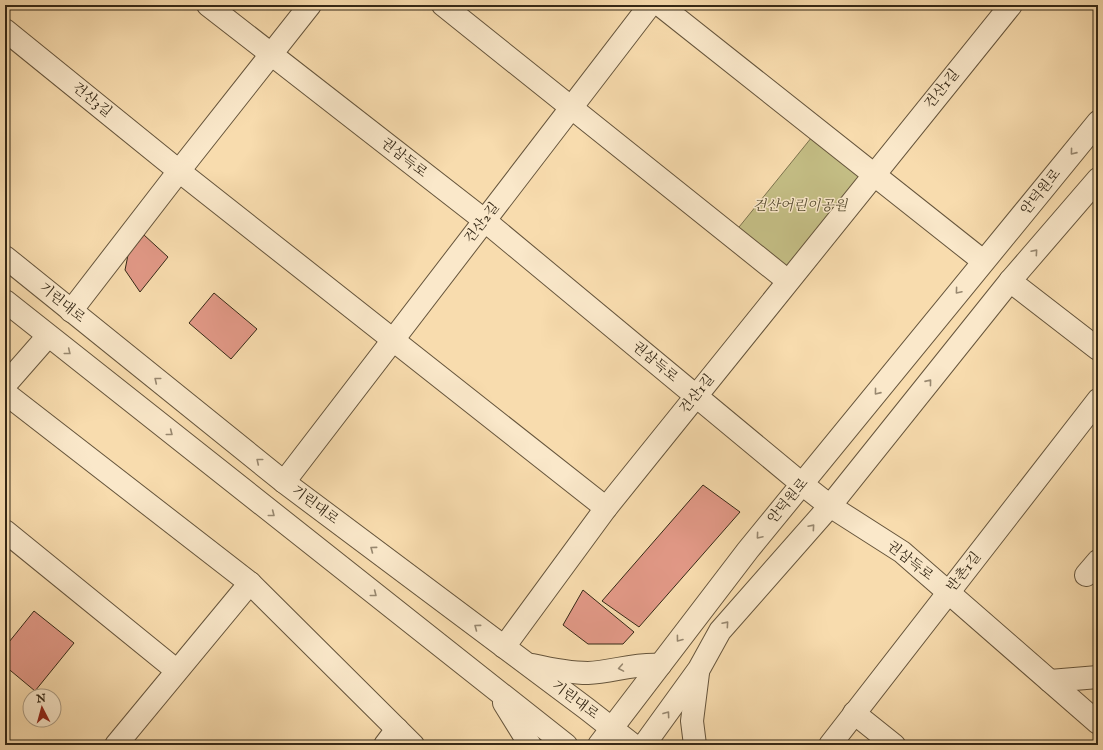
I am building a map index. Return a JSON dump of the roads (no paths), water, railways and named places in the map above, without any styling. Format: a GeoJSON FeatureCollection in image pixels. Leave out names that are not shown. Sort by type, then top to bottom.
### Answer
{"type":"FeatureCollection","features":[{"type":"Feature","properties":{"kind":"street","name":"권삼득로"},"geometry":{"type":"LineString","coordinates":[[208,5],[484,220],[802,484],[830,506],[902,552],[1098,723]]}},
{"type":"Feature","properties":{"kind":"street"},"geometry":{"type":"LineString","coordinates":[[71,311],[179,170],[310,5]]}},
{"type":"Feature","properties":{"kind":"street"},"geometry":{"type":"LineString","coordinates":[[443,5],[788,281]]}},
{"type":"Feature","properties":{"kind":"street","name":"건산2길"},"geometry":{"type":"LineString","coordinates":[[284,482],[650,5]]}},
{"type":"Feature","properties":{"kind":"street"},"geometry":{"type":"LineString","coordinates":[[660,5],[983,261]]}},
{"type":"Feature","properties":{"kind":"street","name":"건산1길"},"geometry":{"type":"LineString","coordinates":[[504,647],[606,508],[1011,5]]}},
{"type":"Feature","properties":{"kind":"street","name":"건산3길"},"geometry":{"type":"LineString","coordinates":[[5,30],[179,170]]}},
{"type":"Feature","properties":{"kind":"street","name":"안덕원로"},"geometry":{"type":"LineString","coordinates":[[605,737],[748,550],[1098,122]]}},
{"type":"Feature","properties":{"kind":"street"},"geometry":{"type":"LineString","coordinates":[[179,170],[606,508]]}},
{"type":"Feature","properties":{"kind":"street"},"geometry":{"type":"LineString","coordinates":[[644,745],[699,669],[720,631],[830,506],[1010,281],[1098,179]]}},
{"type":"Feature","properties":{"kind":"street","name":"기린대로"},"geometry":{"type":"LineString","coordinates":[[5,257],[284,482],[525,663],[605,737],[633,745]]}},
{"type":"Feature","properties":{"kind":"street"},"geometry":{"type":"LineString","coordinates":[[1010,281],[1089,343]]}},
{"type":"Feature","properties":{"kind":"street"},"geometry":{"type":"LineString","coordinates":[[5,301],[497,692],[566,745]]}},
{"type":"Feature","properties":{"kind":"street"},"geometry":{"type":"LineString","coordinates":[[5,385],[48,336]]}},
{"type":"Feature","properties":{"kind":"street"},"geometry":{"type":"LineString","coordinates":[[5,393],[250,583],[391,737],[413,745]]}},
{"type":"Feature","properties":{"kind":"street","name":"반촌1길"},"geometry":{"type":"LineString","coordinates":[[830,745],[1098,400]]}},
{"type":"Feature","properties":{"kind":"street"},"geometry":{"type":"LineString","coordinates":[[5,531],[176,670]]}},
{"type":"Feature","properties":{"kind":"street"},"geometry":{"type":"LineString","coordinates":[[116,745],[176,670],[250,583]]}},
{"type":"Feature","properties":{"kind":"street"},"geometry":{"type":"LineString","coordinates":[[525,663],[550,669],[575,672],[595,672],[646,664],[660,665]]}},
{"type":"Feature","properties":{"kind":"street"},"geometry":{"type":"LineString","coordinates":[[695,745],[692,721],[699,669]]}},
{"type":"Feature","properties":{"kind":"street"},"geometry":{"type":"LineString","coordinates":[[1050,681],[1098,677]]}},
{"type":"Feature","properties":{"kind":"street"},"geometry":{"type":"LineString","coordinates":[[497,692],[530,745]]}},
{"type":"Feature","properties":{"kind":"street"},"geometry":{"type":"LineString","coordinates":[[854,713],[894,745]]}},
{"type":"Feature","properties":{"kind":"park label","name":"건산어린이공원"},"geometry":{"type":"Point","coordinates":[800,206]}}]}
